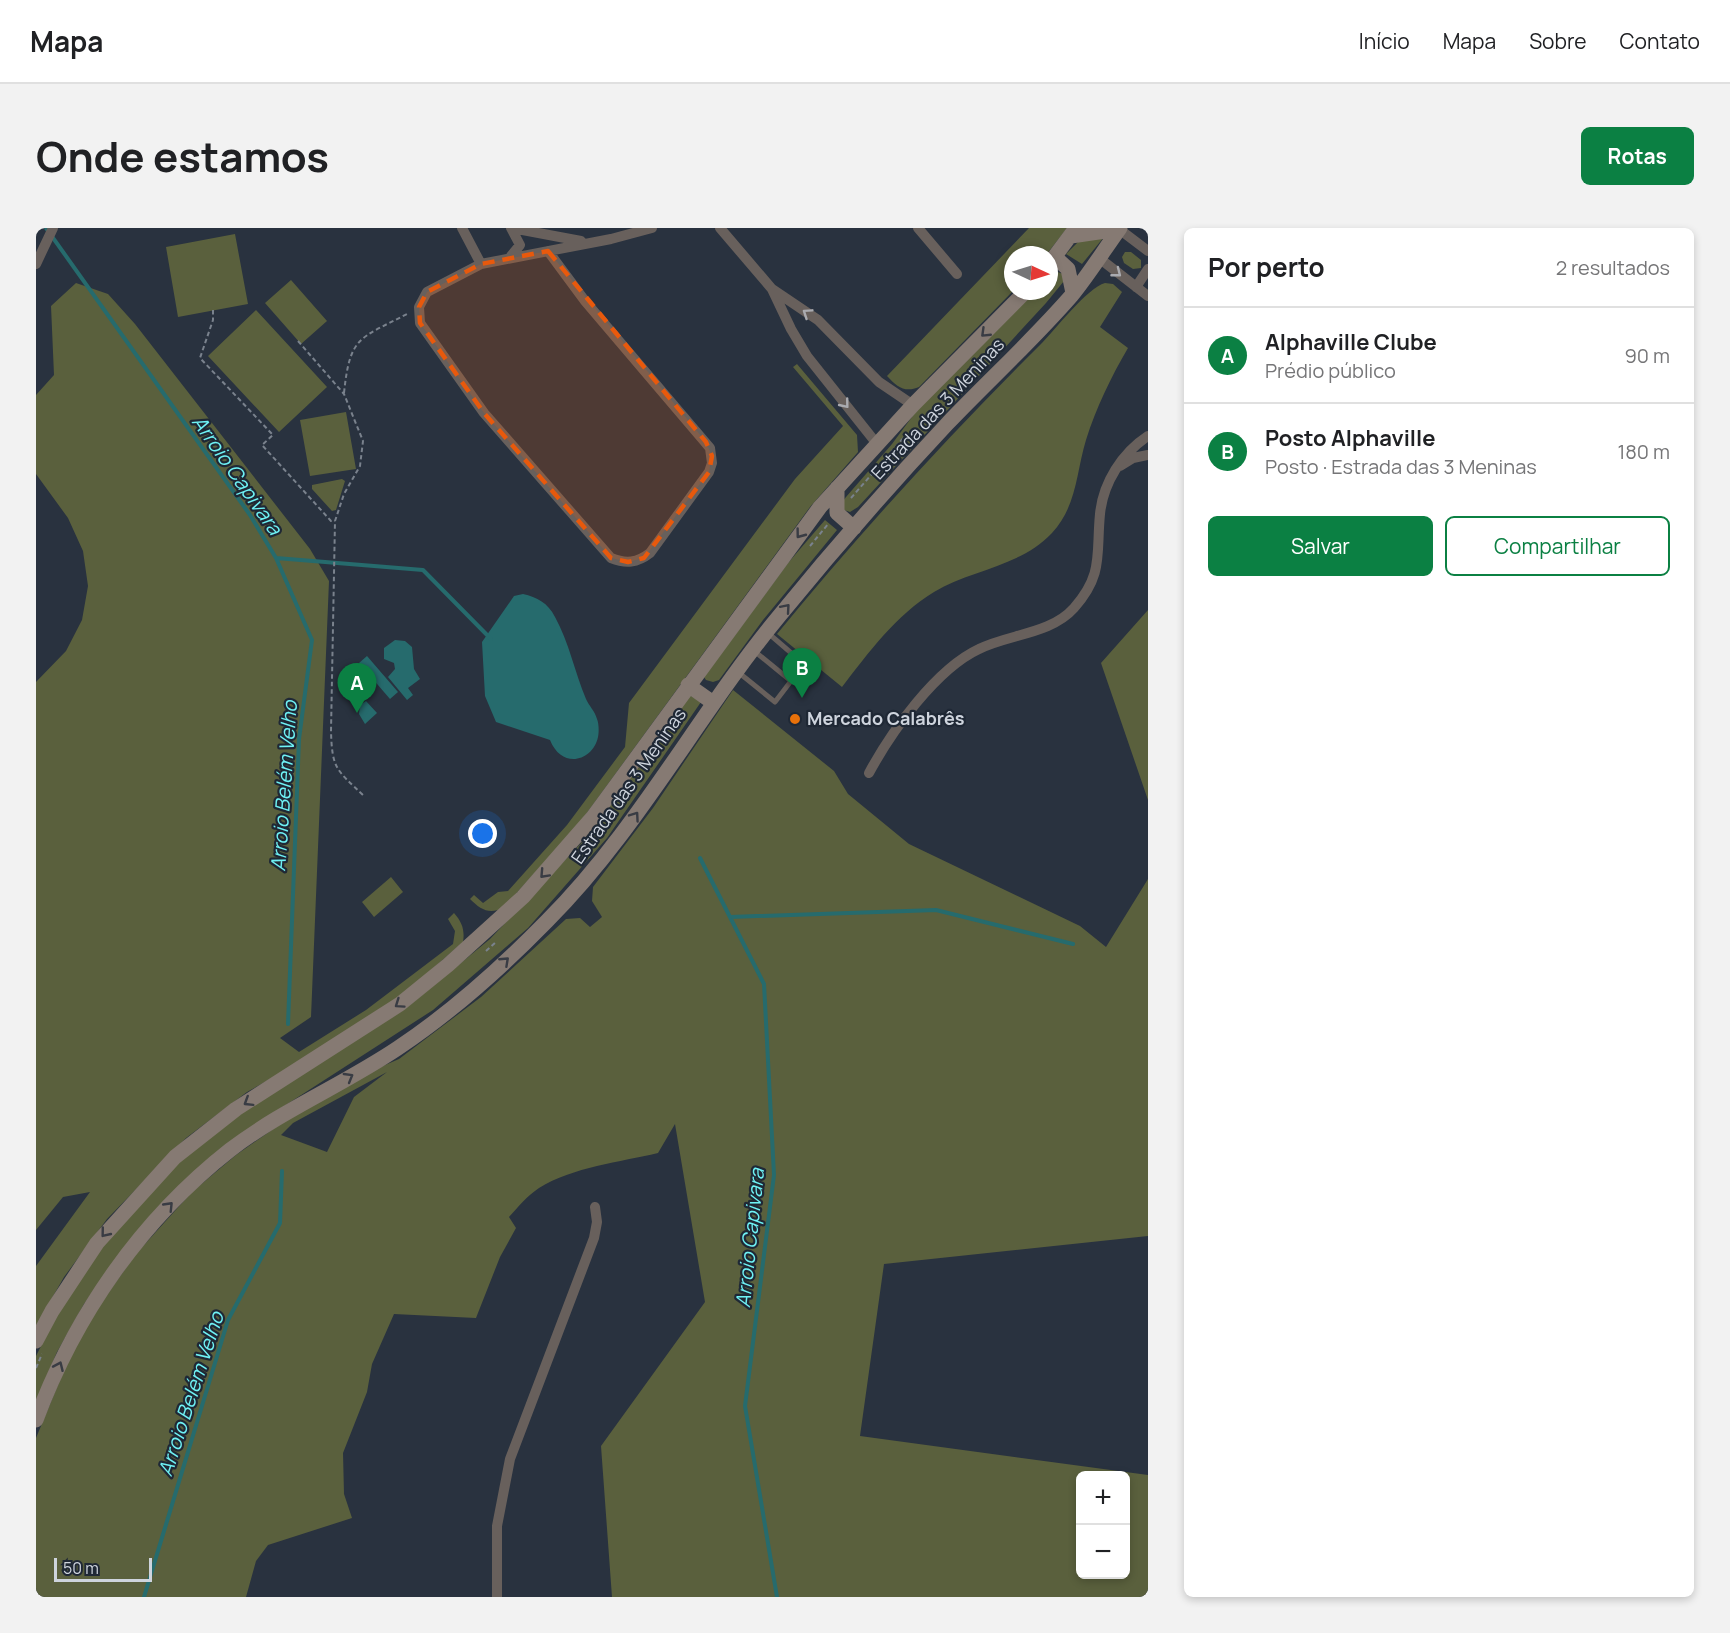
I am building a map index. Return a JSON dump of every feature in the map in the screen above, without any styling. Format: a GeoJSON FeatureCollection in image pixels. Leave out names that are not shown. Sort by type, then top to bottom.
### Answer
{"type":"FeatureCollection","features":[{"type":"Feature","properties":{"kind":"main road"},"geometry":{"type":"LineString","coordinates":[[1058,252],[1074,232],[1119,228]]}},
{"type":"Feature","properties":{"kind":"main road","name":"Estrada das 3 Meninas"},"geometry":{"type":"LineString","coordinates":[[36,1420],[65,1351],[83,1319],[103,1287],[169,1205],[249,1137],[395,1050],[486,979],[548,921],[589,877],[617,841],[712,702],[766,632],[854,528],[944,428],[1073,293],[1119,228]]}},
{"type":"Feature","properties":{"kind":"main road"},"geometry":{"type":"LineString","coordinates":[[1058,263],[1068,269],[1073,293]]}},
{"type":"Feature","properties":{"kind":"main road","name":"Estrada das 3 Meninas"},"geometry":{"type":"LineString","coordinates":[[36,1341],[52,1311],[96,1243],[175,1156],[236,1109],[400,1004],[477,940],[523,897],[567,849],[806,525],[913,405],[1017,300]]}},
{"type":"Feature","properties":{"kind":"main road"},"geometry":{"type":"LineString","coordinates":[[837,488],[837,513],[854,528]]}},
{"type":"Feature","properties":{"kind":"main road"},"geometry":{"type":"LineString","coordinates":[[688,685],[712,702]]}},
{"type":"Feature","properties":{"kind":"street"},"geometry":{"type":"LineString","coordinates":[[36,264],[52,228]]}},
{"type":"Feature","properties":{"kind":"street"},"geometry":{"type":"LineString","coordinates":[[512,228],[590,242]]}},
{"type":"Feature","properties":{"kind":"street"},"geometry":{"type":"LineString","coordinates":[[511,256],[517,250],[520,241],[512,228]]}},
{"type":"Feature","properties":{"kind":"street"},"geometry":{"type":"LineString","coordinates":[[548,251],[585,301],[710,448],[712,463],[709,472],[650,553],[636,561],[628,562],[611,558],[484,413],[420,323],[419,307],[427,292],[482,264],[511,256],[548,251],[652,228]]}},
{"type":"Feature","properties":{"kind":"street"},"geometry":{"type":"LineString","coordinates":[[720,228],[772,289],[818,320],[879,382],[913,405]]}},
{"type":"Feature","properties":{"kind":"street"},"geometry":{"type":"LineString","coordinates":[[918,228],[957,274]]}},
{"type":"Feature","properties":{"kind":"street"},"geometry":{"type":"LineString","coordinates":[[1119,228],[1148,251]]}},
{"type":"Feature","properties":{"kind":"street"},"geometry":{"type":"LineString","coordinates":[[464,229],[482,264]]}},
{"type":"Feature","properties":{"kind":"street"},"geometry":{"type":"LineString","coordinates":[[1099,258],[1148,296]]}},
{"type":"Feature","properties":{"kind":"street"},"geometry":{"type":"LineString","coordinates":[[1136,287],[1148,269]]}},
{"type":"Feature","properties":{"kind":"street"},"geometry":{"type":"LineString","coordinates":[[772,289],[790,329],[807,356],[877,444]]}},
{"type":"Feature","properties":{"kind":"street"},"geometry":{"type":"LineString","coordinates":[[869,774],[884,746],[915,707],[962,659],[978,649],[1006,638],[1042,628],[1073,609],[1085,593],[1096,570],[1101,549],[1102,502],[1124,454],[1148,436]]}},
{"type":"Feature","properties":{"kind":"street"},"geometry":{"type":"LineString","coordinates":[[1118,468],[1133,458],[1148,455]]}},
{"type":"Feature","properties":{"kind":"street"},"geometry":{"type":"LineString","coordinates":[[497,1597],[498,1526],[510,1459],[594,1238],[597,1222],[595,1207]]}},
{"type":"Feature","properties":{"kind":"lane"},"geometry":{"type":"LineString","coordinates":[[736,671],[775,702],[804,664],[766,632]]}},
{"type":"Feature","properties":{"kind":"lane"},"geometry":{"type":"LineString","coordinates":[[753,650],[791,681]]}},
{"type":"Feature","properties":{"kind":"path"},"geometry":{"type":"LineString","coordinates":[[213,310],[213,320],[200,358],[273,435],[262,445],[331,521],[335,522]]}},
{"type":"Feature","properties":{"kind":"path"},"geometry":{"type":"LineString","coordinates":[[344,394],[349,357],[354,346],[364,336],[407,314]]}},
{"type":"Feature","properties":{"kind":"path"},"geometry":{"type":"LineString","coordinates":[[298,341],[344,394],[363,441],[363,458],[344,494],[335,522],[332,757],[339,774],[364,796]]}},
{"type":"Feature","properties":{"kind":"highlighted area"},"geometry":{"type":"Polygon","coordinates":[[[548,251],[706,442],[712,456],[709,472],[644,558],[628,562],[611,558],[484,413],[420,323],[419,307],[427,292],[481,264],[548,251]]]}},
{"type":"Feature","properties":{"kind":"shaded area"},"geometry":{"type":"Polygon","coordinates":[[[1029,228],[1067,228],[1053,246],[1012,246],[1029,228]]]}},
{"type":"Feature","properties":{"kind":"shaded area"},"geometry":{"type":"Polygon","coordinates":[[[235,234],[248,304],[178,317],[166,247],[235,234]]]}},
{"type":"Feature","properties":{"kind":"shaded area"},"geometry":{"type":"Polygon","coordinates":[[[1104,237],[1082,264],[1066,254],[1078,242],[1104,237]]]}},
{"type":"Feature","properties":{"kind":"shaded area"},"geometry":{"type":"Polygon","coordinates":[[[1125,252],[1131,252],[1141,260],[1141,268],[1133,269],[1124,263],[1122,257],[1125,252]]]}},
{"type":"Feature","properties":{"kind":"shaded area"},"geometry":{"type":"Polygon","coordinates":[[[1004,254],[1004,300],[919,387],[902,388],[887,376],[1004,254]]]}},
{"type":"Feature","properties":{"kind":"shaded area"},"geometry":{"type":"Polygon","coordinates":[[[1058,272],[1063,274],[1064,281],[1058,288],[1058,272]]]}},
{"type":"Feature","properties":{"kind":"shaded area"},"geometry":{"type":"Polygon","coordinates":[[[291,280],[327,321],[301,344],[265,303],[291,280]]]}},
{"type":"Feature","properties":{"kind":"shaded area"},"geometry":{"type":"Polygon","coordinates":[[[76,283],[108,294],[135,324],[310,549],[329,581],[311,1017],[280,1038],[299,1052],[366,1010],[453,944],[455,931],[448,919],[454,913],[462,926],[464,938],[463,942],[406,992],[306,1059],[247,1092],[186,1138],[107,1219],[64,1277],[36,1326],[36,1266],[90,1192],[63,1197],[36,1230],[36,682],[66,651],[82,620],[88,586],[83,551],[68,518],[36,474],[36,395],[54,375],[51,306],[76,283]]]}},
{"type":"Feature","properties":{"kind":"shaded area"},"geometry":{"type":"Polygon","coordinates":[[[1105,283],[1113,284],[1122,292],[1100,327],[1128,348],[1094,416],[1075,489],[1060,523],[1039,544],[1011,561],[949,584],[920,601],[884,635],[842,687],[777,634],[872,522],[938,450],[1080,301],[1105,283]]]}},
{"type":"Feature","properties":{"kind":"shaded area"},"geometry":{"type":"Polygon","coordinates":[[[1025,300],[1048,300],[858,507],[850,512],[844,510],[843,501],[892,444],[923,402],[1025,300]]]}},
{"type":"Feature","properties":{"kind":"shaded area"},"geometry":{"type":"Polygon","coordinates":[[[256,310],[327,387],[279,432],[208,356],[256,310]]]}},
{"type":"Feature","properties":{"kind":"shaded area"},"geometry":{"type":"Polygon","coordinates":[[[797,364],[857,435],[858,452],[810,507],[578,825],[503,908],[489,911],[481,908],[470,899],[474,895],[483,903],[498,892],[508,891],[567,825],[625,747],[629,703],[795,479],[843,426],[793,367],[797,364]]]}},
{"type":"Feature","properties":{"kind":"shaded area"},"geometry":{"type":"Polygon","coordinates":[[[346,412],[356,469],[310,476],[300,420],[346,412]]]}},
{"type":"Feature","properties":{"kind":"shaded area"},"geometry":{"type":"Polygon","coordinates":[[[342,479],[345,481],[336,510],[332,511],[312,489],[312,485],[342,479]]]}},
{"type":"Feature","properties":{"kind":"shaded area"},"geometry":{"type":"Polygon","coordinates":[[[825,520],[837,530],[763,620],[719,680],[713,682],[706,680],[704,677],[788,563],[825,520]]]}},
{"type":"Feature","properties":{"kind":"shaded area"},"geometry":{"type":"Polygon","coordinates":[[[523,594],[542,601],[552,612],[564,637],[586,699],[596,716],[598,737],[595,745],[590,752],[577,759],[562,756],[550,740],[496,722],[485,696],[482,642],[514,596],[523,594]]]}},
{"type":"Feature","properties":{"kind":"shaded area"},"geometry":{"type":"Polygon","coordinates":[[[1148,610],[1148,800],[1101,663],[1148,610]]]}},
{"type":"Feature","properties":{"kind":"shaded area"},"geometry":{"type":"Polygon","coordinates":[[[395,640],[405,641],[412,647],[414,669],[420,679],[408,688],[413,695],[407,700],[388,677],[395,669],[394,663],[384,659],[384,648],[395,640]]]}},
{"type":"Feature","properties":{"kind":"shaded area"},"geometry":{"type":"Polygon","coordinates":[[[367,656],[398,692],[390,699],[359,663],[367,656]]]}},
{"type":"Feature","properties":{"kind":"shaded area"},"geometry":{"type":"Polygon","coordinates":[[[733,690],[834,771],[848,794],[909,844],[1080,926],[1106,947],[1148,879],[1148,1236],[884,1264],[860,1436],[1118,1471],[1076,1471],[1076,1579],[1130,1579],[1130,1473],[1148,1475],[1148,1597],[612,1597],[601,1446],[705,1302],[675,1124],[658,1153],[567,1175],[539,1188],[527,1198],[509,1217],[516,1228],[500,1257],[476,1318],[394,1314],[372,1364],[367,1392],[343,1453],[344,1494],[352,1518],[268,1545],[256,1561],[246,1597],[36,1597],[36,1438],[67,1363],[92,1316],[135,1255],[192,1192],[236,1155],[279,1125],[369,1072],[399,1059],[481,997],[566,919],[580,918],[590,927],[602,917],[592,901],[593,887],[653,808],[733,690]],[[387,1072],[293,1123],[281,1135],[327,1152],[354,1097],[387,1072]]]}},
{"type":"Feature","properties":{"kind":"shaded area"},"geometry":{"type":"Polygon","coordinates":[[[688,694],[701,702],[607,838],[528,928],[433,1010],[264,1119],[110,1267],[84,1304],[57,1352],[36,1401],[36,1356],[61,1307],[106,1241],[179,1162],[254,1103],[405,1009],[490,939],[584,840],[688,694]]]}},
{"type":"Feature","properties":{"kind":"shaded area"},"geometry":{"type":"Polygon","coordinates":[[[366,701],[377,713],[365,724],[359,714],[360,705],[366,701]]]}},
{"type":"Feature","properties":{"kind":"shaded area"},"geometry":{"type":"Polygon","coordinates":[[[391,877],[403,892],[374,917],[362,902],[391,877]]]}},
{"type":"Feature","properties":{"kind":"waterway","name":"Arroio Capivara"},"geometry":{"type":"LineString","coordinates":[[46,228],[250,515],[276,558],[423,570],[491,639]]}},
{"type":"Feature","properties":{"kind":"waterway","name":"Arroio Belém Velho"},"geometry":{"type":"LineString","coordinates":[[276,558],[312,640],[299,739],[288,1024]]}},
{"type":"Feature","properties":{"kind":"waterway","name":"Arroio Capivara"},"geometry":{"type":"LineString","coordinates":[[700,858],[764,984],[774,1175],[745,1406],[777,1597]]}},
{"type":"Feature","properties":{"kind":"waterway"},"geometry":{"type":"LineString","coordinates":[[730,917],[936,910],[1073,944]]}},
{"type":"Feature","properties":{"kind":"waterway","name":"Arroio Belém Velho"},"geometry":{"type":"LineString","coordinates":[[144,1597],[228,1320],[280,1223],[282,1171]]}},
{"type":"Feature","properties":{"kind":"place","name":"Posto Alphaville"},"geometry":{"type":"Point","coordinates":[802,698]}},
{"type":"Feature","properties":{"kind":"place","name":"Alphaville Clube"},"geometry":{"type":"Point","coordinates":[357,713]}},
{"type":"Feature","properties":{"kind":"place","name":"Mercado Calabrês"},"geometry":{"type":"Point","coordinates":[795,719]}}]}
